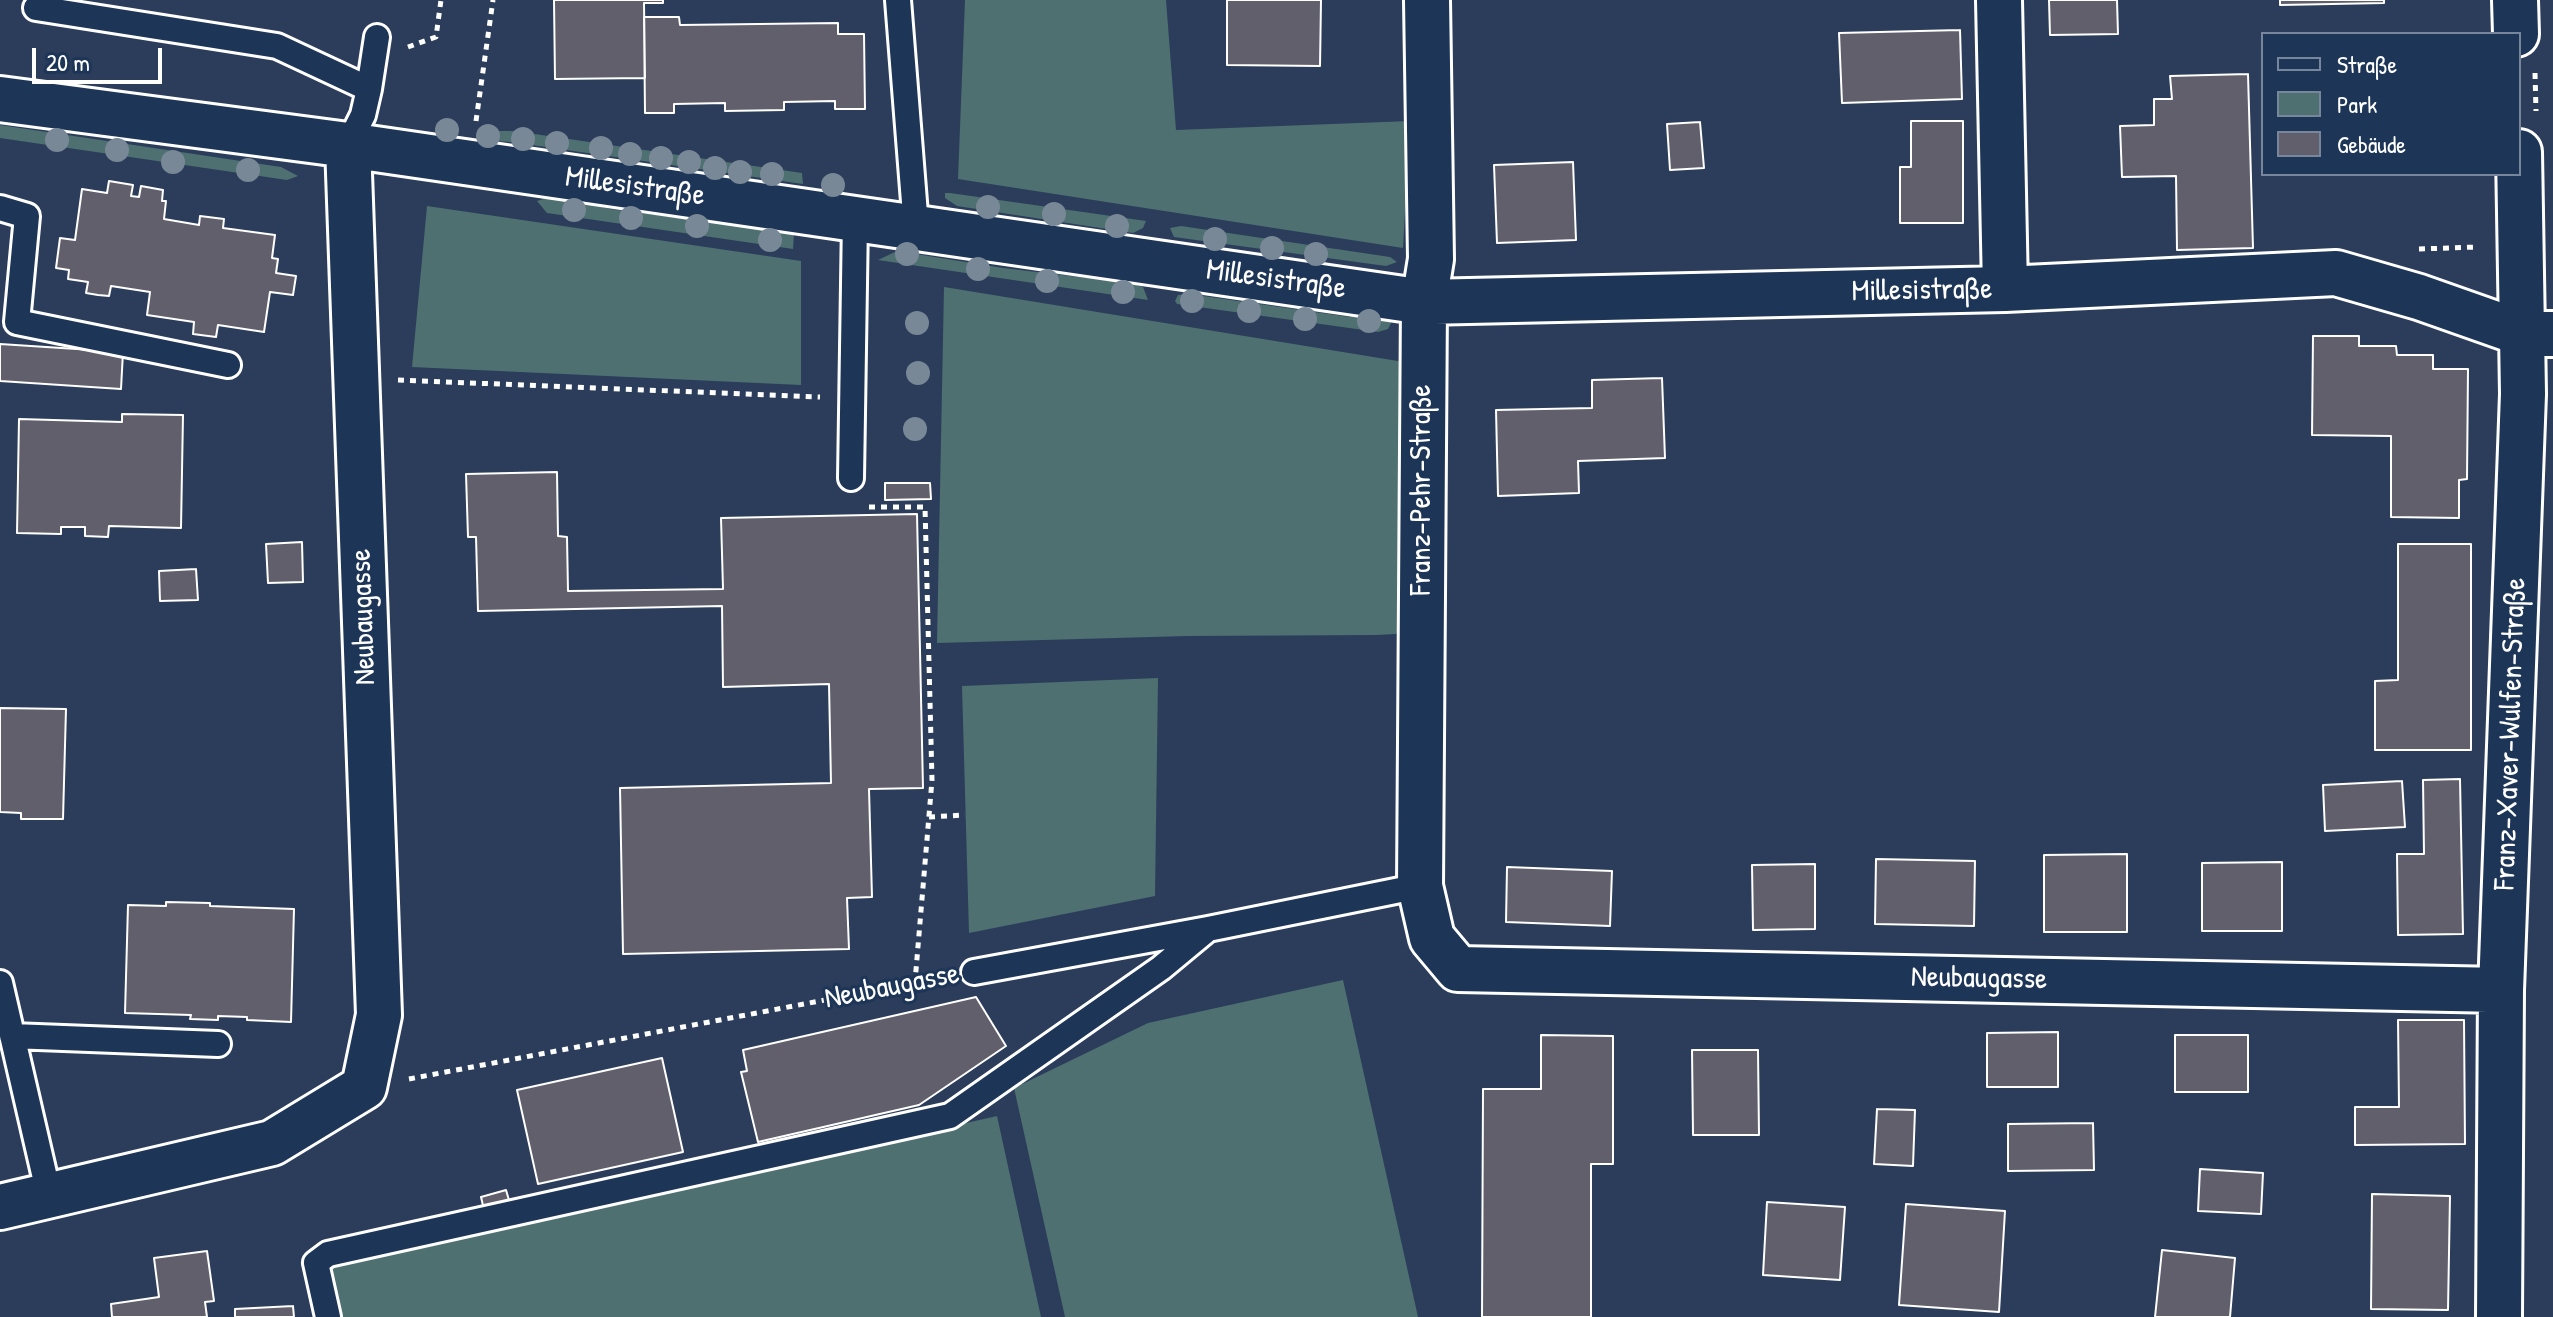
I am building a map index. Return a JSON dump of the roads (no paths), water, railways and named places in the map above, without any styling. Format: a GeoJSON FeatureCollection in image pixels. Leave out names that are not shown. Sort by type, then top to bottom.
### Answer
{"type":"FeatureCollection","features":[{"type":"Feature","properties":{"kind":"street","name":"Franz-Pehr-Straße"},"geometry":{"type":"LineString","coordinates":[[1427,0],[1431,259],[1424,302],[1420,886],[1432,938],[1458,969]]}},
{"type":"Feature","properties":{"kind":"street"},"geometry":{"type":"LineString","coordinates":[[1999,0],[2005,289]]}},
{"type":"Feature","properties":{"kind":"street"},"geometry":{"type":"LineString","coordinates":[[2515,0],[2516,32]]}},
{"type":"Feature","properties":{"kind":"street","name":"Millesistraße"},"geometry":{"type":"LineString","coordinates":[[0,99],[348,145],[1424,302],[2005,289],[2336,273],[2538,334]]}},
{"type":"Feature","properties":{"kind":"street","name":"Neubaugasse"},"geometry":{"type":"LineString","coordinates":[[49,1195],[272,1143],[364,1087],[379,1015],[348,145]]}},
{"type":"Feature","properties":{"kind":"street","name":"Franz-Xaver-Wulfen-Straße"},"geometry":{"type":"LineString","coordinates":[[2499,1317],[2501,990],[2538,334],[2521,171]]}},
{"type":"Feature","properties":{"kind":"street","name":"Neubaugasse"},"geometry":{"type":"LineString","coordinates":[[1458,969],[2501,990]]}},
{"type":"Feature","properties":{"kind":"street"},"geometry":{"type":"LineString","coordinates":[[0,1207],[49,1195]]}},
{"type":"Feature","properties":{"kind":"lane"},"geometry":{"type":"LineString","coordinates":[[898,0],[916,227]]}},
{"type":"Feature","properties":{"kind":"lane"},"geometry":{"type":"LineString","coordinates":[[36,8],[277,46],[369,89]]}},
{"type":"Feature","properties":{"kind":"lane"},"geometry":{"type":"LineString","coordinates":[[348,145],[363,115],[375,48]]}},
{"type":"Feature","properties":{"kind":"lane"},"geometry":{"type":"LineString","coordinates":[[0,208],[27,216],[17,322],[228,365]]}},
{"type":"Feature","properties":{"kind":"lane"},"geometry":{"type":"LineString","coordinates":[[851,478],[855,219]]}},
{"type":"Feature","properties":{"kind":"lane","name":"Neubaugasse"},"geometry":{"type":"LineString","coordinates":[[974,972],[1420,886]]}},
{"type":"Feature","properties":{"kind":"lane"},"geometry":{"type":"LineString","coordinates":[[328,1317],[316,1263],[328,1254],[950,1116],[1161,968],[1208,929]]}},
{"type":"Feature","properties":{"kind":"lane"},"geometry":{"type":"LineString","coordinates":[[0,983],[49,1195]]}},
{"type":"Feature","properties":{"kind":"lane"},"geometry":{"type":"LineString","coordinates":[[12,1036],[218,1044]]}}]}
